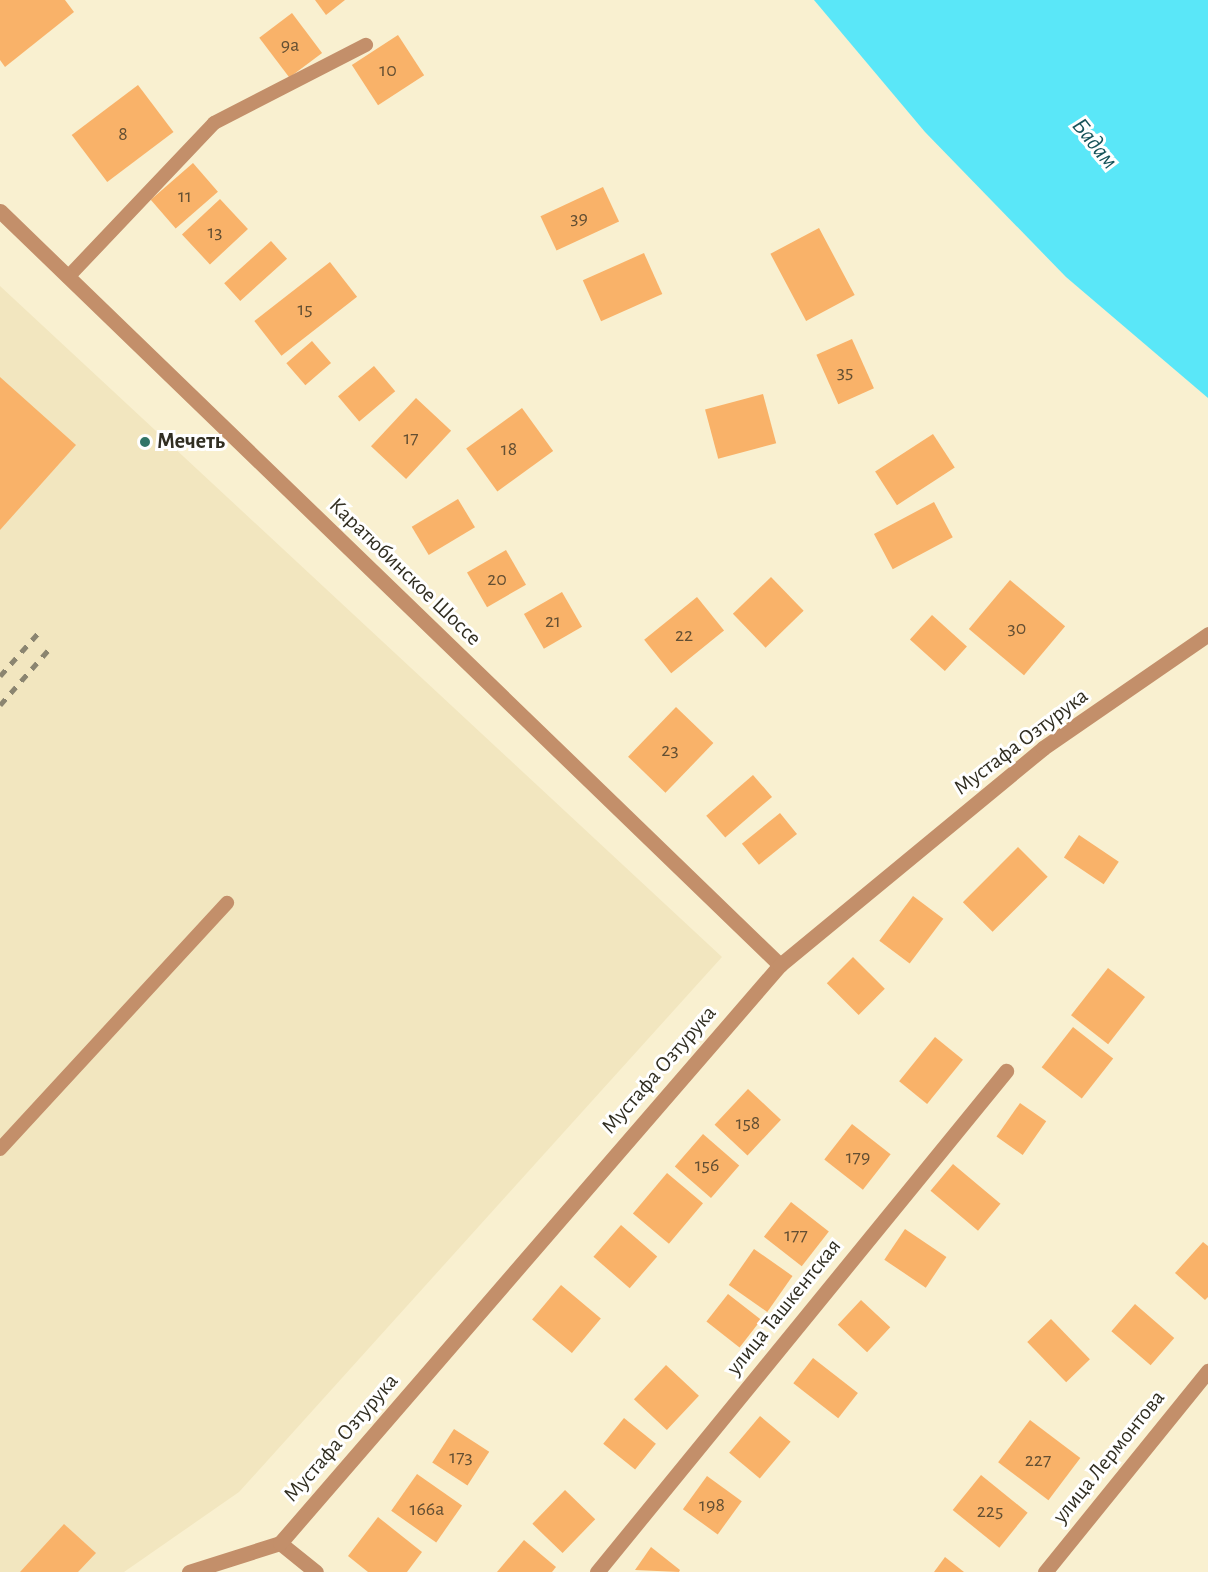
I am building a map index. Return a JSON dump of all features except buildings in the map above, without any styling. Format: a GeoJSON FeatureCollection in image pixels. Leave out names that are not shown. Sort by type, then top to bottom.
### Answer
{"type":"FeatureCollection","features":[{"type":"Feature","properties":{"kind":"street","name":"Каратюбинское Шоссе"},"geometry":{"type":"LineString","coordinates":[[0,211],[780,965]]}},
{"type":"Feature","properties":{"kind":"street","name":"Мустафа Озтурука"},"geometry":{"type":"LineString","coordinates":[[280,1543],[780,965],[1043,748],[1208,634]]}},
{"type":"Feature","properties":{"kind":"street","name":"улица Ташкентская"},"geometry":{"type":"LineString","coordinates":[[597,1572],[1006,1071]]}},
{"type":"Feature","properties":{"kind":"street","name":"улица Лермонтова"},"geometry":{"type":"LineString","coordinates":[[1045,1572],[1208,1371]]}},
{"type":"Feature","properties":{"kind":"street"},"geometry":{"type":"LineString","coordinates":[[189,1572],[280,1543],[316,1572]]}},
{"type":"Feature","properties":{"kind":"lane"},"geometry":{"type":"LineString","coordinates":[[68,277],[214,123],[366,45]]}},
{"type":"Feature","properties":{"kind":"lane"},"geometry":{"type":"LineString","coordinates":[[0,1149],[226,903]]}},
{"type":"Feature","properties":{"kind":"shaded area"},"geometry":{"type":"Polygon","coordinates":[[[0,286],[722,957],[239,1492],[124,1572],[0,1572],[0,286]]]}},
{"type":"Feature","properties":{"kind":"water","name":"Бадам"},"geometry":{"type":"Polygon","coordinates":[[[814,0],[1208,0],[1208,398],[1066,277],[925,132],[814,0]]]}},
{"type":"Feature","properties":{"kind":"railway"},"geometry":{"type":"LineString","coordinates":[[0,676],[38,633]]}},
{"type":"Feature","properties":{"kind":"railway"},"geometry":{"type":"LineString","coordinates":[[0,705],[49,649]]}},
{"type":"Feature","properties":{"kind":"place","name":"Мечеть"},"geometry":{"type":"Point","coordinates":[145,442]}}]}
